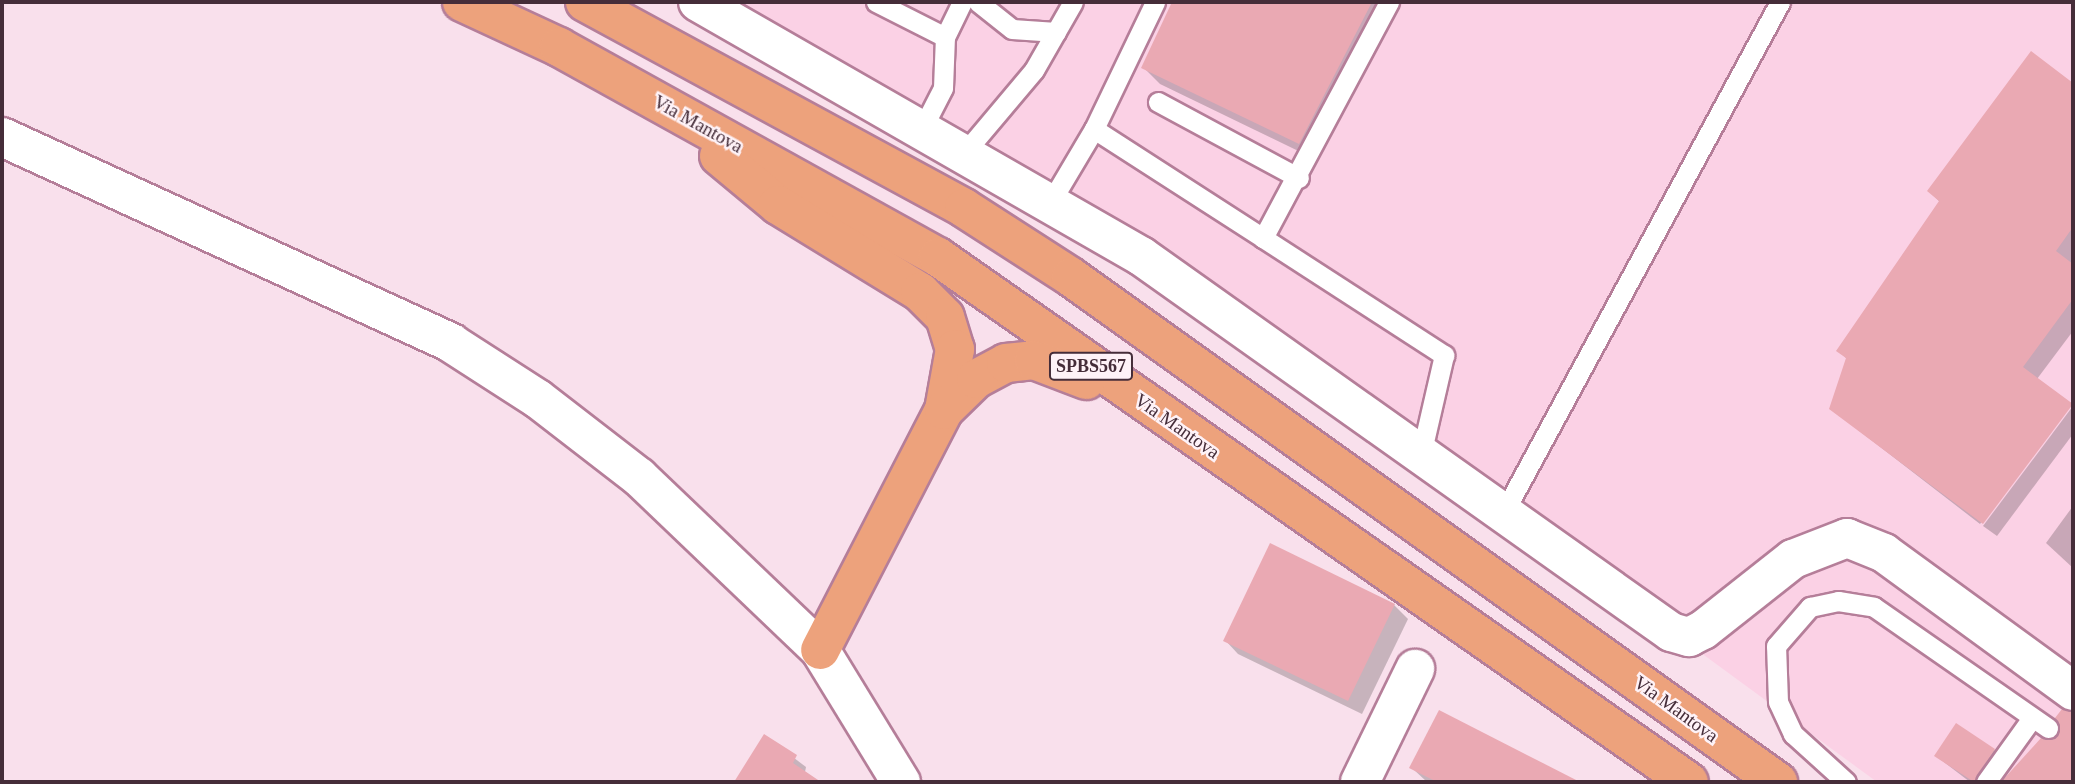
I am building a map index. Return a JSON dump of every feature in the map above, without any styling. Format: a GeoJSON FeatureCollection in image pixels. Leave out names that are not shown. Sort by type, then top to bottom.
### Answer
{"type":"FeatureCollection","features":[{"type":"Feature","properties":{"kind":"highway","name":"Via Mantova"},"geometry":{"type":"LineString","coordinates":[[463,2],[644,94],[938,257],[1662,769],[1689,782]]}},
{"type":"Feature","properties":{"kind":"highway","name":"Via Mantova"},"geometry":{"type":"LineString","coordinates":[[585,2],[881,162],[1060,270],[1778,782]]}},
{"type":"Feature","properties":{"kind":"highway"},"geometry":{"type":"LineString","coordinates":[[644,94],[778,205],[919,292],[945,317],[955,348],[944,410],[820,650]]}},
{"type":"Feature","properties":{"kind":"highway"},"geometry":{"type":"LineString","coordinates":[[944,410],[976,379],[1006,363],[1034,360],[1162,416]]}},
{"type":"Feature","properties":{"kind":"street"},"geometry":{"type":"LineString","coordinates":[[698,2],[923,127],[1141,256],[1422,450],[1671,632],[1689,637],[1793,559],[1847,538],[1868,543],[2073,691]]}},
{"type":"Feature","properties":{"kind":"street"},"geometry":{"type":"LineString","coordinates":[[2,137],[450,344],[538,399],[639,477],[820,650],[901,782]]}},
{"type":"Feature","properties":{"kind":"street"},"geometry":{"type":"LineString","coordinates":[[1360,782],[1415,670]]}},
{"type":"Feature","properties":{"kind":"lane"},"geometry":{"type":"LineString","coordinates":[[876,2],[945,37]]}},
{"type":"Feature","properties":{"kind":"lane"},"geometry":{"type":"LineString","coordinates":[[923,127],[943,88],[945,37],[962,2]]}},
{"type":"Feature","properties":{"kind":"lane"},"geometry":{"type":"LineString","coordinates":[[978,2],[1012,29],[1056,32]]}},
{"type":"Feature","properties":{"kind":"lane"},"geometry":{"type":"LineString","coordinates":[[965,152],[1034,70],[1073,2]]}},
{"type":"Feature","properties":{"kind":"lane"},"geometry":{"type":"LineString","coordinates":[[1050,203],[1094,129],[1155,2]]}},
{"type":"Feature","properties":{"kind":"lane"},"geometry":{"type":"LineString","coordinates":[[1263,238],[1299,178],[1389,2]]}},
{"type":"Feature","properties":{"kind":"lane"},"geometry":{"type":"LineString","coordinates":[[1505,510],[1780,2]]}},
{"type":"Feature","properties":{"kind":"lane"},"geometry":{"type":"LineString","coordinates":[[1158,102],[1299,178]]}},
{"type":"Feature","properties":{"kind":"lane"},"geometry":{"type":"LineString","coordinates":[[1094,129],[1444,355],[1422,450]]}},
{"type":"Feature","properties":{"kind":"lane"},"geometry":{"type":"LineString","coordinates":[[1846,782],[1793,734],[1778,702],[1776,646],[1810,607],[1838,601],[1874,607],[2040,723],[1986,782]]}},
{"type":"Feature","properties":{"kind":"shaded area"},"geometry":{"type":"Polygon","coordinates":[[[698,2],[2073,2],[2073,782],[1877,782],[1472,485],[698,2]]]}},
{"type":"Feature","properties":{"kind":"building"},"geometry":{"type":"Polygon","coordinates":[[[1172,2],[1372,2],[1299,144],[1141,68],[1172,2]]]}},
{"type":"Feature","properties":{"kind":"building"},"geometry":{"type":"Polygon","coordinates":[[[2031,51],[2073,83],[2073,227],[2056,251],[2073,264],[2073,299],[2023,367],[2073,404],[1983,524],[1829,409],[1846,358],[1836,351],[1939,201],[1927,191],[2031,51]]]}},
{"type":"Feature","properties":{"kind":"building"},"geometry":{"type":"Polygon","coordinates":[[[1270,543],[1395,604],[1348,701],[1223,641],[1270,543]]]}},
{"type":"Feature","properties":{"kind":"building"},"geometry":{"type":"Polygon","coordinates":[[[2062,709],[2073,712],[2073,782],[2001,782],[2041,738],[2058,736],[2055,718],[2062,709]]]}},
{"type":"Feature","properties":{"kind":"building"},"geometry":{"type":"Polygon","coordinates":[[[1439,710],[1580,782],[1437,782],[1409,768],[1439,710]]]}},
{"type":"Feature","properties":{"kind":"building"},"geometry":{"type":"Polygon","coordinates":[[[1956,723],[1995,749],[1974,782],[1934,756],[1956,723]]]}},
{"type":"Feature","properties":{"kind":"building"},"geometry":{"type":"Polygon","coordinates":[[[764,734],[797,755],[793,763],[821,782],[734,782],[764,734]]]}}]}
